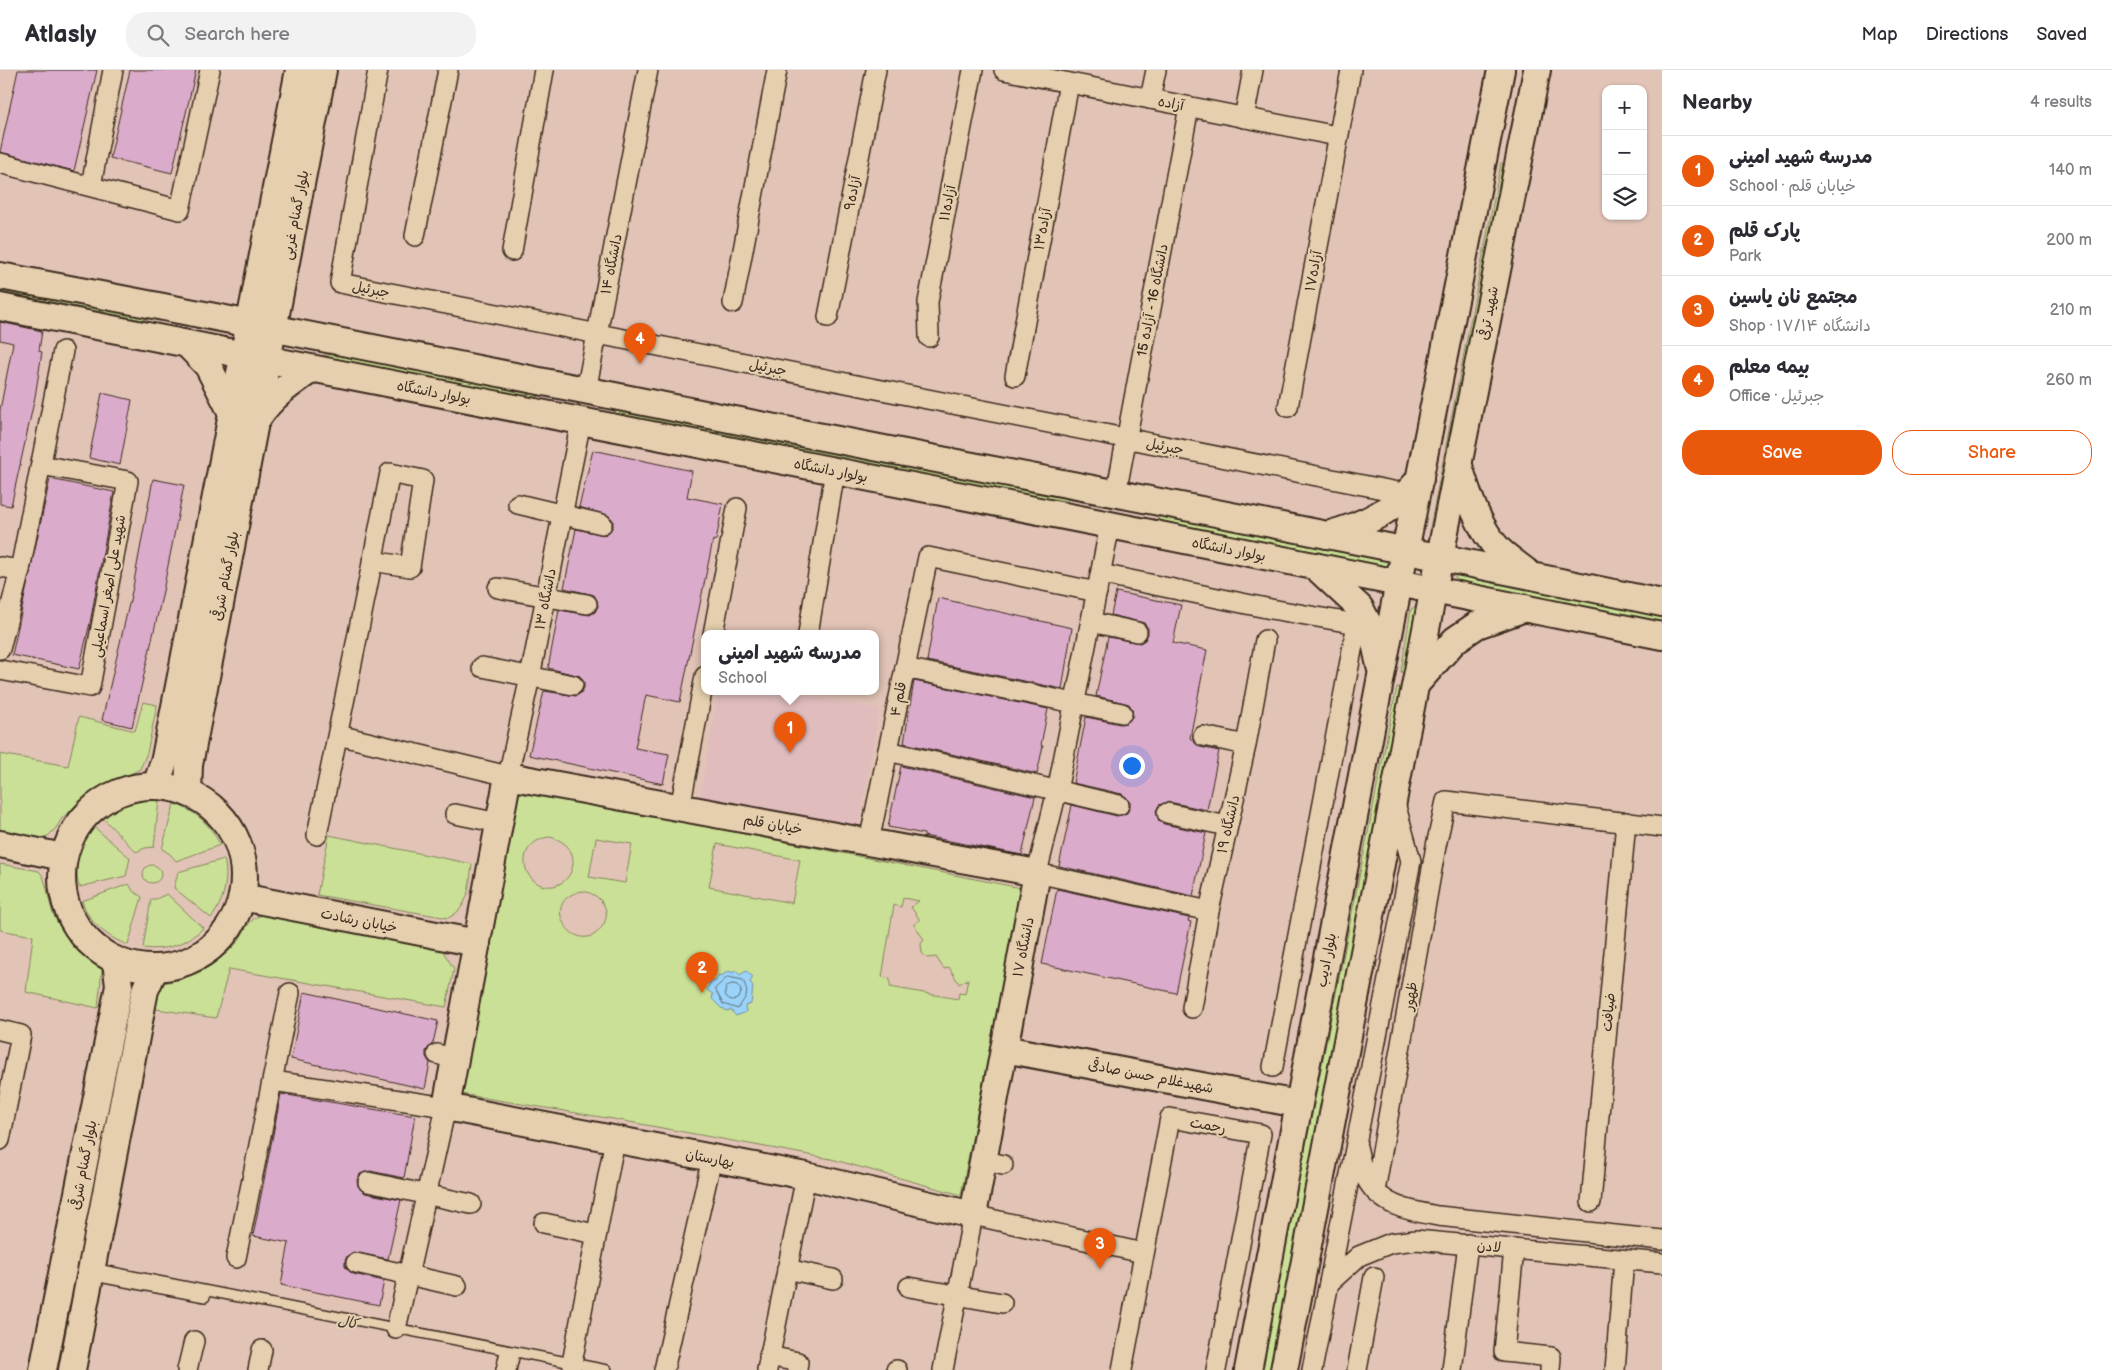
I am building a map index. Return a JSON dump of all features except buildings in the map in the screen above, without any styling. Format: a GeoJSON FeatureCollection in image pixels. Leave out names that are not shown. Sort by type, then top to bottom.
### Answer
{"type":"FeatureCollection","features":[{"type":"Feature","properties":{"kind":"main road","name":"بلوار گمنام غربی"},"geometry":{"type":"LineString","coordinates":[[261,325],[299,70]]}},
{"type":"Feature","properties":{"kind":"main road","name":"بلوار گمنام غربی"},"geometry":{"type":"LineString","coordinates":[[254,357],[323,70]]}},
{"type":"Feature","properties":{"kind":"main road"},"geometry":{"type":"LineString","coordinates":[[1406,551],[1414,486],[1501,70]]}},
{"type":"Feature","properties":{"kind":"main road","name":"شهید ترقی"},"geometry":{"type":"LineString","coordinates":[[1440,556],[1537,70]]}},
{"type":"Feature","properties":{"kind":"main road"},"geometry":{"type":"LineString","coordinates":[[1488,138],[1523,144]]}},
{"type":"Feature","properties":{"kind":"main road"},"geometry":{"type":"LineString","coordinates":[[0,276],[261,325],[586,391],[1327,536],[1440,556],[1662,603]]}},
{"type":"Feature","properties":{"kind":"main road","name":"بولوار دانشگاه"},"geometry":{"type":"LineString","coordinates":[[0,307],[1110,525],[1662,636]]}},
{"type":"Feature","properties":{"kind":"main road"},"geometry":{"type":"LineString","coordinates":[[187,344],[208,366],[221,388],[231,411]]}},
{"type":"Feature","properties":{"kind":"main road","name":"بلوار گمنام شرقی"},"geometry":{"type":"LineString","coordinates":[[156,786],[165,758],[231,411],[254,357]]}},
{"type":"Feature","properties":{"kind":"main road","name":"بلوار گمنام شرقی"},"geometry":{"type":"LineString","coordinates":[[188,792],[189,765],[255,422],[254,357]]}},
{"type":"Feature","properties":{"kind":"main road"},"geometry":{"type":"LineString","coordinates":[[255,422],[267,404],[312,368]]}},
{"type":"Feature","properties":{"kind":"main road"},"geometry":{"type":"LineString","coordinates":[[1458,463],[1470,501],[1482,526],[1499,550],[1530,575]]}},
{"type":"Feature","properties":{"kind":"main road"},"geometry":{"type":"LineString","coordinates":[[1327,536],[1348,530],[1392,508],[1414,486]]}},
{"type":"Feature","properties":{"kind":"main road","name":"بلوار ادیب"},"geometry":{"type":"LineString","coordinates":[[1248,1370],[1406,551]]}},
{"type":"Feature","properties":{"kind":"main road"},"geometry":{"type":"LineString","coordinates":[[1284,1370],[1440,556]]}},
{"type":"Feature","properties":{"kind":"main road"},"geometry":{"type":"LineString","coordinates":[[1314,566],[1373,633],[1382,677],[1416,684]]}},
{"type":"Feature","properties":{"kind":"main road"},"geometry":{"type":"LineString","coordinates":[[1416,684],[1455,640],[1477,625],[1526,608]]}},
{"type":"Feature","properties":{"kind":"main road"},"geometry":{"type":"LineString","coordinates":[[446,1107],[446,1056],[477,943],[508,776]]}},
{"type":"Feature","properties":{"kind":"main road","name":"خیابان قلم"},"geometry":{"type":"LineString","coordinates":[[508,776],[1037,873]]}},
{"type":"Feature","properties":{"kind":"main road"},"geometry":{"type":"LineString","coordinates":[[156,786],[188,792],[209,806],[227,824],[238,846],[244,872],[242,897],[233,920],[219,940],[201,955],[179,965],[155,968],[135,967],[116,961],[90,943],[71,918],[62,888],[64,857],[72,834],[87,813],[107,797],[131,788],[156,786]]}},
{"type":"Feature","properties":{"kind":"main road"},"geometry":{"type":"LineString","coordinates":[[0,844],[64,857]]}},
{"type":"Feature","properties":{"kind":"main road","name":"دانشگاه ۱۷"},"geometry":{"type":"LineString","coordinates":[[974,1215],[993,1163],[1004,1049],[1035,925],[1037,873]]}},
{"type":"Feature","properties":{"kind":"main road","name":"خیابان رشادت"},"geometry":{"type":"LineString","coordinates":[[242,897],[477,943]]}},
{"type":"Feature","properties":{"kind":"main road","name":"بلوار گمنام شرقی"},"geometry":{"type":"LineString","coordinates":[[43,1370],[119,986],[116,961]]}},
{"type":"Feature","properties":{"kind":"main road","name":"بلوار گمنام شرقی"},"geometry":{"type":"LineString","coordinates":[[72,1370],[98,1272],[145,990],[155,968]]}},
{"type":"Feature","properties":{"kind":"main road","name":"شهیدغلام حسن صادقی"},"geometry":{"type":"LineString","coordinates":[[1004,1049],[1298,1104]]}},
{"type":"Feature","properties":{"kind":"main road","name":"بهارستان"},"geometry":{"type":"LineString","coordinates":[[446,1107],[806,1176],[974,1215]]}},
{"type":"Feature","properties":{"kind":"main road"},"geometry":{"type":"LineString","coordinates":[[64,1264],[98,1272]]}},
{"type":"Feature","properties":{"kind":"street"},"geometry":{"type":"LineString","coordinates":[[91,186],[113,70]]}},
{"type":"Feature","properties":{"kind":"street"},"geometry":{"type":"LineString","coordinates":[[0,163],[180,210],[210,70]]}},
{"type":"Feature","properties":{"kind":"street","name":"جبرئیل"},"geometry":{"type":"LineString","coordinates":[[378,70],[340,283],[1126,438],[1414,486]]}},
{"type":"Feature","properties":{"kind":"street"},"geometry":{"type":"LineString","coordinates":[[415,236],[448,70]]}},
{"type":"Feature","properties":{"kind":"street"},"geometry":{"type":"LineString","coordinates":[[512,251],[544,70]]}},
{"type":"Feature","properties":{"kind":"street","name":"دانشگاه ۱۴"},"geometry":{"type":"LineString","coordinates":[[586,391],[648,70]]}},
{"type":"Feature","properties":{"kind":"street"},"geometry":{"type":"LineString","coordinates":[[733,303],[776,70]]}},
{"type":"Feature","properties":{"kind":"street","name":"آزاده۹"},"geometry":{"type":"LineString","coordinates":[[828,317],[876,70]]}},
{"type":"Feature","properties":{"kind":"street","name":"آزاده۱۱"},"geometry":{"type":"LineString","coordinates":[[929,337],[928,302],[974,70]]}},
{"type":"Feature","properties":{"kind":"street","name":"آزاده"},"geometry":{"type":"LineString","coordinates":[[1004,70],[1031,73],[1069,83],[1338,136]]}},
{"type":"Feature","properties":{"kind":"street"},"geometry":{"type":"LineString","coordinates":[[1150,99],[1156,70]]}},
{"type":"Feature","properties":{"kind":"street"},"geometry":{"type":"LineString","coordinates":[[1244,118],[1253,70]]}},
{"type":"Feature","properties":{"kind":"street","name":"آزاده۱۷"},"geometry":{"type":"LineString","coordinates":[[1288,407],[1351,70]]}},
{"type":"Feature","properties":{"kind":"street","name":"آزاده۱۳"},"geometry":{"type":"LineString","coordinates":[[1014,376],[1069,83]]}},
{"type":"Feature","properties":{"kind":"street","name":"دانشگاه 16 - آزاده 15"},"geometry":{"type":"LineString","coordinates":[[1116,494],[1189,106]]}},
{"type":"Feature","properties":{"kind":"street"},"geometry":{"type":"LineString","coordinates":[[0,649],[20,570],[63,351]]}},
{"type":"Feature","properties":{"kind":"street","name":"دانشگاه ۱۳"},"geometry":{"type":"LineString","coordinates":[[508,776],[530,677],[581,421]]}},
{"type":"Feature","properties":{"kind":"street","name":"شهید علی اصغر اسماعیلی"},"geometry":{"type":"LineString","coordinates":[[0,670],[90,688],[128,482],[41,465]]}},
{"type":"Feature","properties":{"kind":"street"},"geometry":{"type":"LineString","coordinates":[[809,630],[835,471]]}},
{"type":"Feature","properties":{"kind":"street"},"geometry":{"type":"LineString","coordinates":[[317,835],[338,735],[372,561],[390,473],[423,480],[410,567],[372,561]]}},
{"type":"Feature","properties":{"kind":"street"},"geometry":{"type":"LineString","coordinates":[[518,504],[602,524]]}},
{"type":"Feature","properties":{"kind":"street"},"geometry":{"type":"LineString","coordinates":[[714,630],[737,508]]}},
{"type":"Feature","properties":{"kind":"street","name":"دانشگاه ۱۷"},"geometry":{"type":"LineString","coordinates":[[1037,873],[1057,791],[1110,525]]}},
{"type":"Feature","properties":{"kind":"street","name":"قلم ۴"},"geometry":{"type":"LineString","coordinates":[[870,842],[928,557],[1099,583]]}},
{"type":"Feature","properties":{"kind":"street"},"geometry":{"type":"LineString","coordinates":[[0,567],[20,570]]}},
{"type":"Feature","properties":{"kind":"street"},"geometry":{"type":"LineString","coordinates":[[1099,583],[1271,609],[1358,616],[1273,1067]]}},
{"type":"Feature","properties":{"kind":"street"},"geometry":{"type":"LineString","coordinates":[[498,588],[587,604]]}},
{"type":"Feature","properties":{"kind":"street"},"geometry":{"type":"LineString","coordinates":[[1091,622],[1137,632]]}},
{"type":"Feature","properties":{"kind":"street","name":"دانشگاه ۱۹"},"geometry":{"type":"LineString","coordinates":[[1192,1008],[1209,911],[1246,745],[1265,640]]}},
{"type":"Feature","properties":{"kind":"street"},"geometry":{"type":"LineString","coordinates":[[482,668],[572,685]]}},
{"type":"Feature","properties":{"kind":"street"},"geometry":{"type":"LineString","coordinates":[[905,668],[1122,713]]}},
{"type":"Feature","properties":{"kind":"street"},"geometry":{"type":"LineString","coordinates":[[680,808],[701,695]]}},
{"type":"Feature","properties":{"kind":"street"},"geometry":{"type":"LineString","coordinates":[[338,735],[508,776]]}},
{"type":"Feature","properties":{"kind":"street"},"geometry":{"type":"LineString","coordinates":[[1203,736],[1246,745]]}},
{"type":"Feature","properties":{"kind":"street"},"geometry":{"type":"LineString","coordinates":[[888,751],[1119,805]]}},
{"type":"Feature","properties":{"kind":"street"},"geometry":{"type":"LineString","coordinates":[[1312,1370],[1411,861],[1394,799]]}},
{"type":"Feature","properties":{"kind":"street","name":"ظهور"},"geometry":{"type":"LineString","coordinates":[[1375,1191],[1446,801],[1626,822]]}},
{"type":"Feature","properties":{"kind":"street"},"geometry":{"type":"LineString","coordinates":[[1167,813],[1227,826]]}},
{"type":"Feature","properties":{"kind":"street"},"geometry":{"type":"LineString","coordinates":[[455,814],[499,822]]}},
{"type":"Feature","properties":{"kind":"street"},"geometry":{"type":"LineString","coordinates":[[1626,822],[1662,827]]}},
{"type":"Feature","properties":{"kind":"street","name":"ضیافت"},"geometry":{"type":"LineString","coordinates":[[1590,1202],[1626,822]]}},
{"type":"Feature","properties":{"kind":"street"},"geometry":{"type":"LineString","coordinates":[[1037,873],[1209,911]]}},
{"type":"Feature","properties":{"kind":"street"},"geometry":{"type":"LineString","coordinates":[[236,1258],[290,994]]}},
{"type":"Feature","properties":{"kind":"street"},"geometry":{"type":"LineString","coordinates":[[0,1030],[21,1035],[0,1140]]}},
{"type":"Feature","properties":{"kind":"street"},"geometry":{"type":"LineString","coordinates":[[273,1081],[446,1107],[396,1329]]}},
{"type":"Feature","properties":{"kind":"street","name":"رحمت"},"geometry":{"type":"LineString","coordinates":[[1122,1370],[1170,1118],[1261,1134],[1216,1370]]}},
{"type":"Feature","properties":{"kind":"street"},"geometry":{"type":"LineString","coordinates":[[574,1367],[595,1234],[615,1139]]}},
{"type":"Feature","properties":{"kind":"street","name":"لادن"},"geometry":{"type":"LineString","coordinates":[[1356,1144],[1366,1180],[1382,1198],[1404,1210],[1438,1216],[1662,1240]]}},
{"type":"Feature","properties":{"kind":"street"},"geometry":{"type":"LineString","coordinates":[[664,1370],[712,1158]]}},
{"type":"Feature","properties":{"kind":"street"},"geometry":{"type":"LineString","coordinates":[[797,1370],[798,1362],[768,1363],[806,1176]]}},
{"type":"Feature","properties":{"kind":"street"},"geometry":{"type":"LineString","coordinates":[[368,1182],[471,1204]]}},
{"type":"Feature","properties":{"kind":"street"},"geometry":{"type":"LineString","coordinates":[[974,1215],[1143,1253]]}},
{"type":"Feature","properties":{"kind":"street","name":"دانشگاه ۱۷"},"geometry":{"type":"LineString","coordinates":[[943,1370],[974,1215]]}},
{"type":"Feature","properties":{"kind":"street"},"geometry":{"type":"LineString","coordinates":[[544,1223],[595,1234]]}},
{"type":"Feature","properties":{"kind":"street","name":"لادن"},"geometry":{"type":"LineString","coordinates":[[1329,1283],[1359,1256],[1391,1243],[1416,1240],[1662,1263]]}},
{"type":"Feature","properties":{"kind":"street"},"geometry":{"type":"LineString","coordinates":[[1452,1370],[1468,1244]]}},
{"type":"Feature","properties":{"kind":"street"},"geometry":{"type":"LineString","coordinates":[[1514,1249],[1504,1352],[1551,1357],[1550,1370]]}},
{"type":"Feature","properties":{"kind":"street"},"geometry":{"type":"LineString","coordinates":[[1615,1370],[1624,1260]]}},
{"type":"Feature","properties":{"kind":"street"},"geometry":{"type":"LineString","coordinates":[[356,1263],[456,1286]]}},
{"type":"Feature","properties":{"kind":"street"},"geometry":{"type":"LineString","coordinates":[[787,1269],[833,1279]]}},
{"type":"Feature","properties":{"kind":"street"},"geometry":{"type":"LineString","coordinates":[[1357,1370],[1374,1277]]}},
{"type":"Feature","properties":{"kind":"street"},"geometry":{"type":"LineString","coordinates":[[909,1287],[1002,1303]]}},
{"type":"Feature","properties":{"kind":"street"},"geometry":{"type":"LineString","coordinates":[[188,1370],[194,1341]]}},
{"type":"Feature","properties":{"kind":"street"},"geometry":{"type":"LineString","coordinates":[[258,1370],[262,1350]]}},
{"type":"Feature","properties":{"kind":"lane"},"geometry":{"type":"LineString","coordinates":[[98,1272],[396,1329],[574,1367]]}},
{"type":"Feature","properties":{"kind":"lane"},"geometry":{"type":"LineString","coordinates":[[98,1272],[508,1363],[607,1370]]}},
{"type":"Feature","properties":{"kind":"shaded area"},"geometry":{"type":"Polygon","coordinates":[[[717,695],[802,695],[879,709],[859,826],[700,798],[717,695]]]}},
{"type":"Feature","properties":{"kind":"green space"},"geometry":{"type":"Polygon","coordinates":[[[1501,163],[1503,163],[1494,217],[1493,244],[1432,537],[1430,528],[1501,163]]]}},
{"type":"Feature","properties":{"kind":"green space"},"geometry":{"type":"Polygon","coordinates":[[[0,284],[164,316],[143,320],[0,292],[0,284]]]}},
{"type":"Feature","properties":{"kind":"green space"},"geometry":{"type":"Polygon","coordinates":[[[360,352],[536,387],[540,396],[526,399],[316,356],[360,352]]]}},
{"type":"Feature","properties":{"kind":"green space"},"geometry":{"type":"Polygon","coordinates":[[[619,408],[1071,496],[1064,504],[611,415],[619,408]]]}},
{"type":"Feature","properties":{"kind":"green space"},"geometry":{"type":"Polygon","coordinates":[[[1164,513],[1393,559],[1392,568],[1157,520],[1164,513]]]}},
{"type":"Feature","properties":{"kind":"green space"},"geometry":{"type":"Polygon","coordinates":[[[1457,573],[1662,613],[1662,625],[1460,585],[1455,577],[1457,573]]]}},
{"type":"Feature","properties":{"kind":"green space"},"geometry":{"type":"Polygon","coordinates":[[[1420,606],[1411,675],[1401,672],[1411,609],[1420,606]]]}},
{"type":"Feature","properties":{"kind":"green space"},"geometry":{"type":"Polygon","coordinates":[[[1397,687],[1408,689],[1274,1370],[1261,1370],[1397,687]]]}},
{"type":"Feature","properties":{"kind":"green space"},"geometry":{"type":"Polygon","coordinates":[[[143,702],[157,705],[147,753],[140,769],[90,795],[63,817],[48,836],[38,839],[0,831],[0,754],[68,766],[79,717],[135,731],[143,702]]]}},
{"type":"Feature","properties":{"kind":"green space"},"geometry":{"type":"Polygon","coordinates":[[[520,790],[1021,888],[961,1195],[831,1159],[613,1119],[461,1094],[520,790]],[[549,837],[533,844],[527,852],[525,857],[526,869],[530,876],[541,885],[552,886],[562,883],[569,876],[573,858],[569,849],[561,841],[549,837]],[[596,838],[589,877],[625,883],[632,844],[596,838]],[[717,844],[709,887],[792,903],[800,860],[717,844]],[[582,891],[568,897],[562,906],[561,916],[565,926],[572,933],[582,937],[592,936],[602,927],[605,921],[606,914],[603,903],[588,892],[582,891]],[[903,898],[901,907],[894,905],[882,977],[890,979],[890,987],[958,999],[959,993],[965,994],[968,979],[959,984],[949,967],[944,969],[936,957],[927,958],[922,953],[921,944],[924,940],[914,924],[920,920],[911,907],[919,901],[903,898]]]}},
{"type":"Feature","properties":{"kind":"green space"},"geometry":{"type":"Polygon","coordinates":[[[145,799],[159,800],[154,847],[136,852],[103,818],[120,806],[145,799]]]}},
{"type":"Feature","properties":{"kind":"green space"},"geometry":{"type":"Polygon","coordinates":[[[174,804],[189,810],[202,819],[220,845],[176,861],[162,849],[174,804]]]}},
{"type":"Feature","properties":{"kind":"green space"},"geometry":{"type":"Polygon","coordinates":[[[94,827],[130,858],[126,876],[79,887],[77,863],[81,847],[94,827]]]}},
{"type":"Feature","properties":{"kind":"green space"},"geometry":{"type":"Polygon","coordinates":[[[329,835],[472,864],[469,888],[461,908],[448,918],[317,895],[329,835]]]}},
{"type":"Feature","properties":{"kind":"green space"},"geometry":{"type":"Polygon","coordinates":[[[224,859],[226,882],[222,898],[211,918],[174,888],[178,872],[224,859]]]}},
{"type":"Feature","properties":{"kind":"green space"},"geometry":{"type":"Polygon","coordinates":[[[0,864],[39,871],[42,875],[53,913],[60,927],[81,952],[95,961],[102,969],[98,1008],[26,992],[33,936],[0,930],[0,864]]]}},
{"type":"Feature","properties":{"kind":"green space"},"geometry":{"type":"Polygon","coordinates":[[[152,865],[158,868],[161,874],[158,880],[152,883],[146,880],[143,874],[146,868],[152,865]]]}},
{"type":"Feature","properties":{"kind":"green space"},"geometry":{"type":"Polygon","coordinates":[[[129,884],[133,891],[142,897],[128,945],[113,938],[100,928],[89,916],[82,901],[129,884]]]}},
{"type":"Feature","properties":{"kind":"green space"},"geometry":{"type":"Polygon","coordinates":[[[167,894],[203,928],[197,934],[176,945],[152,949],[143,948],[151,899],[167,894]]]}},
{"type":"Feature","properties":{"kind":"green space"},"geometry":{"type":"Polygon","coordinates":[[[264,915],[442,950],[454,969],[446,1007],[229,969],[216,1018],[150,1008],[163,983],[193,975],[217,961],[237,943],[253,919],[264,915]]]}},
{"type":"Feature","properties":{"kind":"water"},"geometry":{"type":"Polygon","coordinates":[[[735,970],[740,975],[746,971],[753,977],[750,982],[753,986],[751,1004],[745,1006],[746,1012],[736,1016],[731,1010],[726,1011],[721,1008],[712,999],[713,994],[707,990],[710,982],[716,981],[718,975],[721,976],[729,971],[733,973],[735,970]]]}},
{"type":"Feature","properties":{"kind":"place","name":"بیمه معلم"},"geometry":{"type":"Point","coordinates":[640,364]}},
{"type":"Feature","properties":{"kind":"place","name":"مدرسه شهید امینی"},"geometry":{"type":"Point","coordinates":[790,753]}},
{"type":"Feature","properties":{"kind":"place","name":"پارک قلم"},"geometry":{"type":"Point","coordinates":[702,993]}},
{"type":"Feature","properties":{"kind":"place","name":"مجتمع نان یاسین"},"geometry":{"type":"Point","coordinates":[1100,1269]}},
{"type":"Feature","properties":{"kind":"water label","name":"کال"},"geometry":{"type":"Point","coordinates":[348,1322]}}]}
